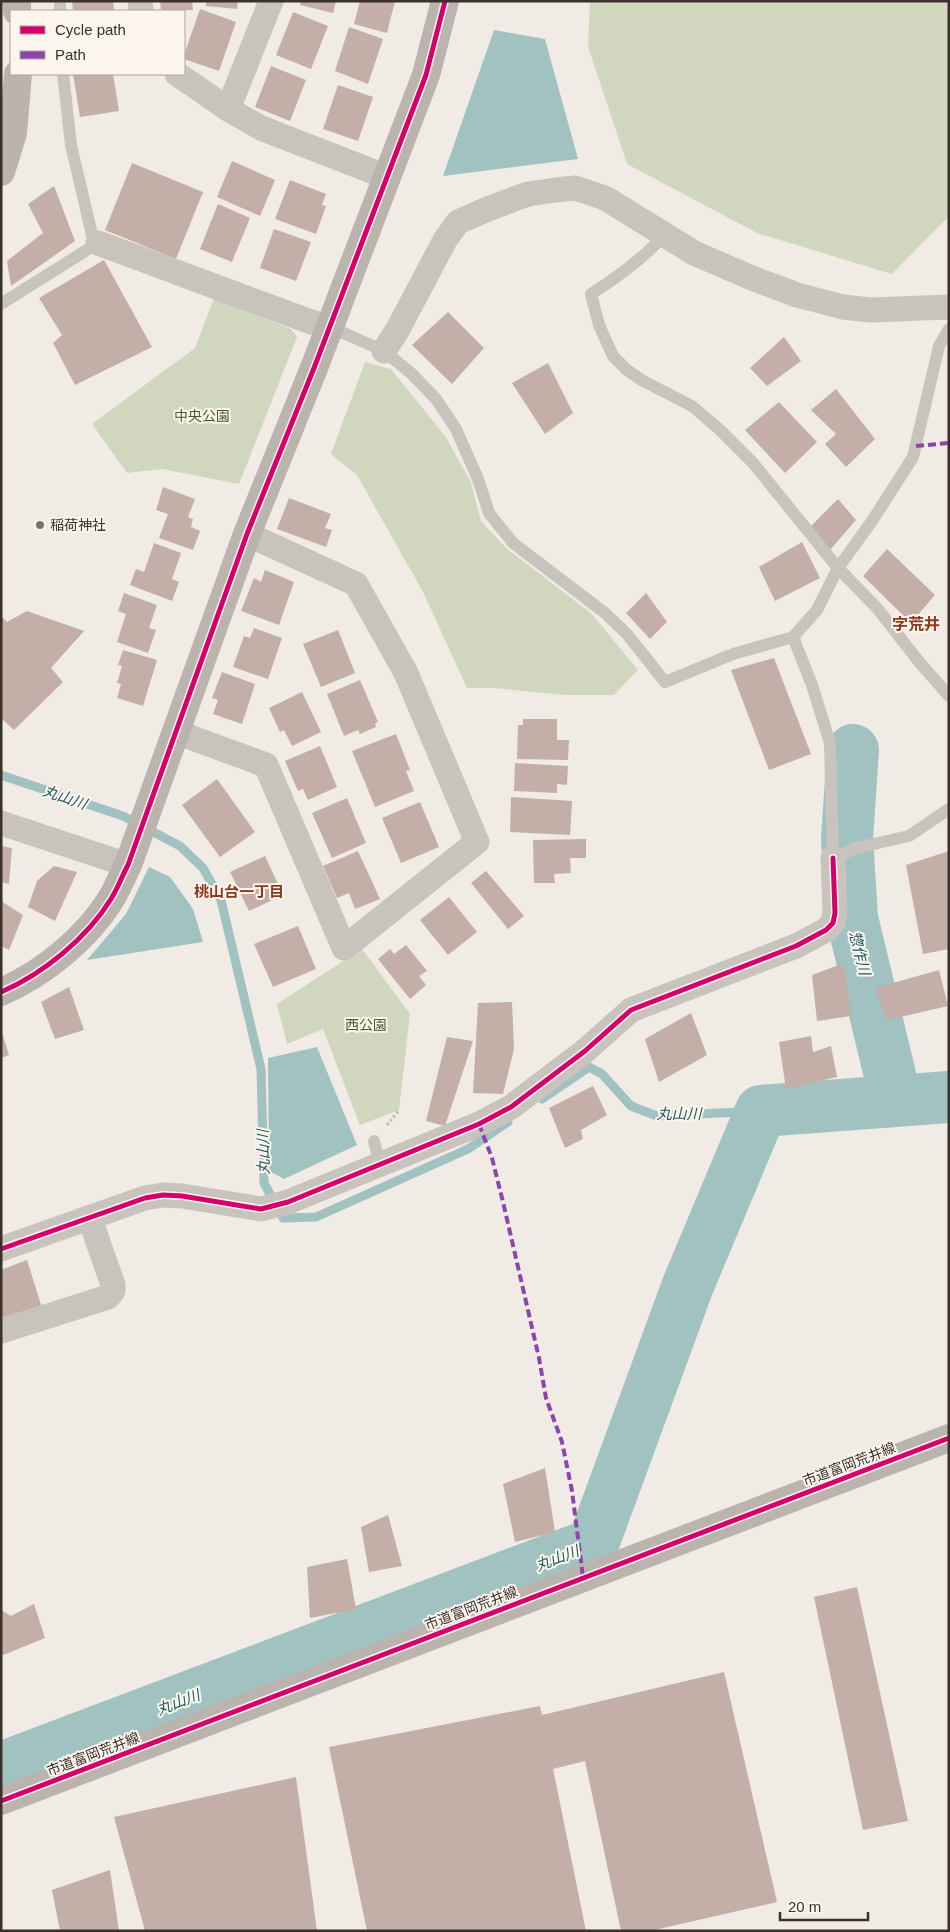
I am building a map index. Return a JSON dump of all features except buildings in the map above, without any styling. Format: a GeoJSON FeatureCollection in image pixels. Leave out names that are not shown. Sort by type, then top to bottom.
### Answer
{"type":"FeatureCollection","features":[{"type":"Feature","properties":{"kind":"street"},"geometry":{"type":"LineString","coordinates":[[228,109],[270,1]]}},
{"type":"Feature","properties":{"kind":"street"},"geometry":{"type":"LineString","coordinates":[[1,992],[53,962],[81,937],[111,899],[128,865],[248,534],[330,327],[426,75],[445,1]]}},
{"type":"Feature","properties":{"kind":"street"},"geometry":{"type":"LineString","coordinates":[[1,172],[13,133],[18,75]]}},
{"type":"Feature","properties":{"kind":"street"},"geometry":{"type":"LineString","coordinates":[[178,75],[228,109],[261,128],[387,177]]}},
{"type":"Feature","properties":{"kind":"street"},"geometry":{"type":"LineString","coordinates":[[384,351],[398,329],[445,240],[458,222],[528,194],[575,188],[605,198],[694,253],[798,295],[844,308],[871,310],[949,307]]}},
{"type":"Feature","properties":{"kind":"street"},"geometry":{"type":"LineString","coordinates":[[98,243],[310,322],[330,327]]}},
{"type":"Feature","properties":{"kind":"street"},"geometry":{"type":"LineString","coordinates":[[176,732],[266,766],[344,948],[477,842],[406,673],[356,584],[248,534]]}},
{"type":"Feature","properties":{"kind":"street"},"geometry":{"type":"LineString","coordinates":[[1,823],[128,865]]}},
{"type":"Feature","properties":{"kind":"street"},"geometry":{"type":"LineString","coordinates":[[1,1249],[145,1198],[164,1195],[182,1196],[261,1209],[288,1202],[326,1188],[377,1153],[479,1124],[511,1107],[585,1051],[631,1010],[796,946],[826,930],[833,923],[835,913],[833,858]]}},
{"type":"Feature","properties":{"kind":"street"},"geometry":{"type":"LineString","coordinates":[[1,1331],[108,1297],[113,1292],[113,1285],[90,1218]]}},
{"type":"Feature","properties":{"kind":"street","name":"市道富岡荒井線"},"geometry":{"type":"LineString","coordinates":[[1,1801],[949,1438]]}},
{"type":"Feature","properties":{"kind":"lane"},"geometry":{"type":"LineString","coordinates":[[1,304],[98,243],[92,235],[72,145],[63,75]]}},
{"type":"Feature","properties":{"kind":"lane"},"geometry":{"type":"LineString","coordinates":[[664,235],[652,249],[619,277],[591,294],[599,325],[613,356],[627,370],[643,381],[692,406],[719,428],[753,463],[838,568],[877,608],[920,663],[949,696]]}},
{"type":"Feature","properties":{"kind":"lane"},"geometry":{"type":"LineString","coordinates":[[330,327],[384,351],[412,374],[436,399],[456,429],[478,479],[489,513],[513,543],[604,613],[627,634],[666,682],[734,654],[793,637],[817,610],[838,568],[872,521],[913,457],[939,346],[949,329]]}},
{"type":"Feature","properties":{"kind":"lane"},"geometry":{"type":"LineString","coordinates":[[793,637],[812,685],[830,743],[833,858],[856,848],[910,836],[949,809]]}},
{"type":"Feature","properties":{"kind":"green space"},"geometry":{"type":"Polygon","coordinates":[[[590,1],[949,1],[949,216],[892,274],[757,233],[627,164],[588,47],[590,1]]]}},
{"type":"Feature","properties":{"kind":"green space","name":"中央公園"},"geometry":{"type":"Polygon","coordinates":[[[214,298],[291,329],[297,337],[239,484],[162,469],[127,473],[92,424],[195,348],[214,298]]]}},
{"type":"Feature","properties":{"kind":"green space"},"geometry":{"type":"Polygon","coordinates":[[[365,362],[391,369],[445,436],[470,480],[481,521],[506,548],[592,614],[638,670],[614,695],[565,695],[493,688],[467,688],[423,592],[357,475],[331,454],[365,362]]]}},
{"type":"Feature","properties":{"kind":"green space","name":"西公園"},"geometry":{"type":"Polygon","coordinates":[[[362,949],[410,1014],[399,1110],[360,1125],[323,1029],[287,1044],[277,1004],[362,949]]]}},
{"type":"Feature","properties":{"kind":"water"},"geometry":{"type":"Polygon","coordinates":[[[494,30],[545,39],[578,159],[443,176],[494,30]]]}},
{"type":"Feature","properties":{"kind":"water"},"geometry":{"type":"Polygon","coordinates":[[[149,867],[170,877],[193,909],[203,942],[87,960],[126,914],[149,867]]]}},
{"type":"Feature","properties":{"kind":"water"},"geometry":{"type":"Polygon","coordinates":[[[317,1047],[357,1145],[284,1179],[269,1171],[268,1058],[317,1047]]]}},
{"type":"Feature","properties":{"kind":"waterway","name":"惣作川"},"geometry":{"type":"LineString","coordinates":[[853,750],[847,839],[852,918],[896,1100]]}},
{"type":"Feature","properties":{"kind":"waterway","name":"丸山川"},"geometry":{"type":"LineString","coordinates":[[1,775],[123,816],[180,846],[203,868],[221,900],[261,1069],[264,1183],[283,1218],[316,1217],[468,1149],[508,1122]]}},
{"type":"Feature","properties":{"kind":"waterway","name":"丸山川"},"geometry":{"type":"LineString","coordinates":[[542,1099],[589,1067],[602,1074],[631,1106],[657,1116],[761,1111]]}},
{"type":"Feature","properties":{"kind":"waterway","name":"丸山川"},"geometry":{"type":"LineString","coordinates":[[1,1768],[593,1544],[688,1285],[761,1111],[949,1097]]}},
{"type":"Feature","properties":{"kind":"marked path"},"geometry":{"type":"LineString","coordinates":[[916,446],[949,443]]}},
{"type":"Feature","properties":{"kind":"marked path"},"geometry":{"type":"LineString","coordinates":[[479,1124],[492,1158],[503,1202],[539,1358],[546,1398],[562,1442],[572,1491],[583,1577]]}},
{"type":"Feature","properties":{"kind":"cycle path"},"geometry":{"type":"LineString","coordinates":[[1,992],[48,965],[77,941],[111,899],[128,865],[247,534],[314,368],[426,75],[445,1]]}},
{"type":"Feature","properties":{"kind":"cycle path"},"geometry":{"type":"LineString","coordinates":[[1,1249],[145,1198],[163,1195],[182,1196],[261,1209],[288,1202],[479,1124],[511,1107],[585,1051],[631,1010],[796,946],[826,930],[833,923],[835,913],[833,858]]}},
{"type":"Feature","properties":{"kind":"cycle path"},"geometry":{"type":"LineString","coordinates":[[1,1801],[949,1438]]}},
{"type":"Feature","properties":{"kind":"place","name":"稲荷神社"},"geometry":{"type":"Point","coordinates":[40,525]}},
{"type":"Feature","properties":{"kind":"district","name":"字荒井"},"geometry":{"type":"Point","coordinates":[916,624]}},
{"type":"Feature","properties":{"kind":"district","name":"桃山台一丁目"},"geometry":{"type":"Point","coordinates":[239,891]}}]}
